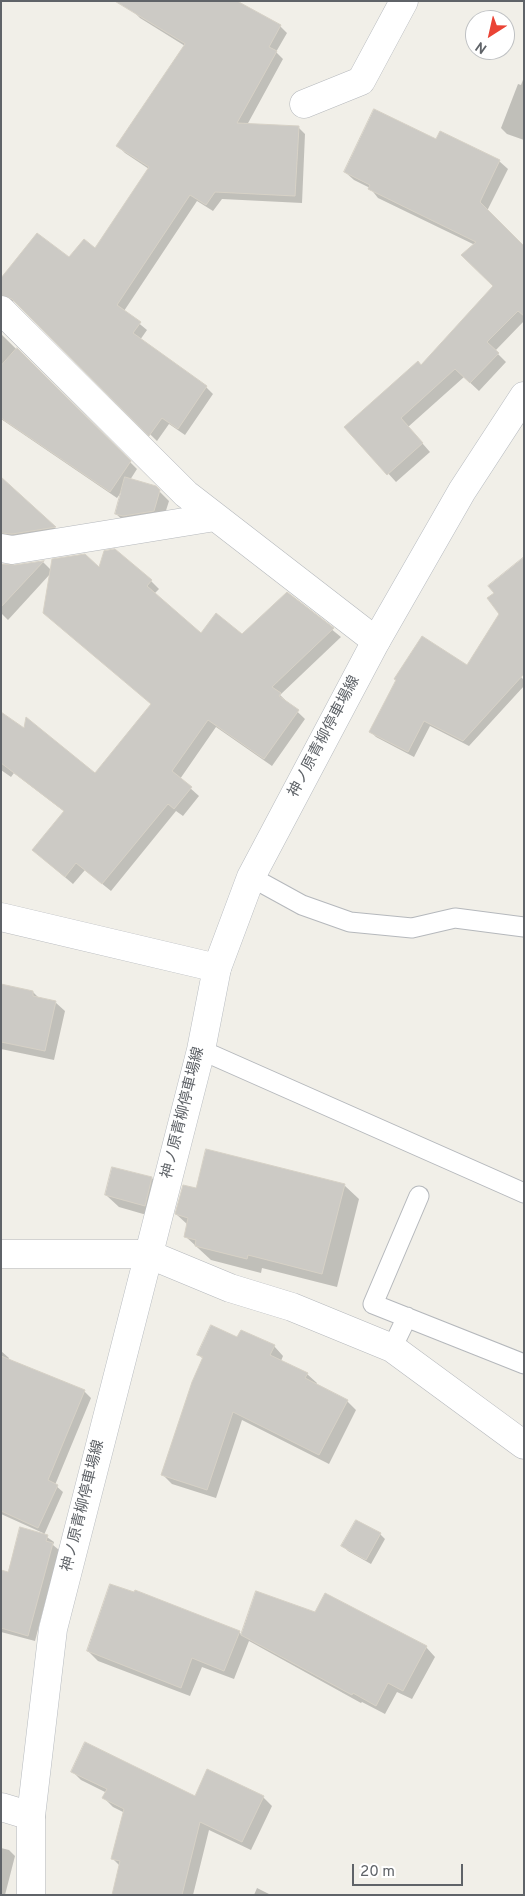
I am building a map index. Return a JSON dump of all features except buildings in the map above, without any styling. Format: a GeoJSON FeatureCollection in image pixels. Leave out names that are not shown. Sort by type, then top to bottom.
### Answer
{"type":"FeatureCollection","features":[{"type":"Feature","properties":{"kind":"street"},"geometry":{"type":"LineString","coordinates":[[304,104],[361,81],[404,1]]}},
{"type":"Feature","properties":{"kind":"street"},"geometry":{"type":"LineString","coordinates":[[1,310],[186,494],[376,641]]}},
{"type":"Feature","properties":{"kind":"street","name":"神ノ原青柳停車場線"},"geometry":{"type":"LineString","coordinates":[[31,1895],[31,1816],[53,1629],[201,1050],[217,968],[251,877],[376,641],[462,491],[524,396]]}},
{"type":"Feature","properties":{"kind":"street"},"geometry":{"type":"LineString","coordinates":[[1,548],[21,548],[215,517]]}},
{"type":"Feature","properties":{"kind":"street"},"geometry":{"type":"LineString","coordinates":[[1,917],[217,968]]}},
{"type":"Feature","properties":{"kind":"street"},"geometry":{"type":"LineString","coordinates":[[1,1254],[148,1254],[230,1288],[292,1307],[392,1348],[524,1445]]}},
{"type":"Feature","properties":{"kind":"street"},"geometry":{"type":"LineString","coordinates":[[1,1807],[31,1816]]}},
{"type":"Feature","properties":{"kind":"lane"},"geometry":{"type":"LineString","coordinates":[[251,877],[302,905],[350,922],[412,928],[455,918],[524,927]]}},
{"type":"Feature","properties":{"kind":"lane"},"geometry":{"type":"LineString","coordinates":[[201,1050],[524,1193]]}},
{"type":"Feature","properties":{"kind":"lane"},"geometry":{"type":"LineString","coordinates":[[419,1196],[373,1304],[524,1364]]}},
{"type":"Feature","properties":{"kind":"lane"},"geometry":{"type":"LineString","coordinates":[[392,1348],[407,1317]]}}]}
